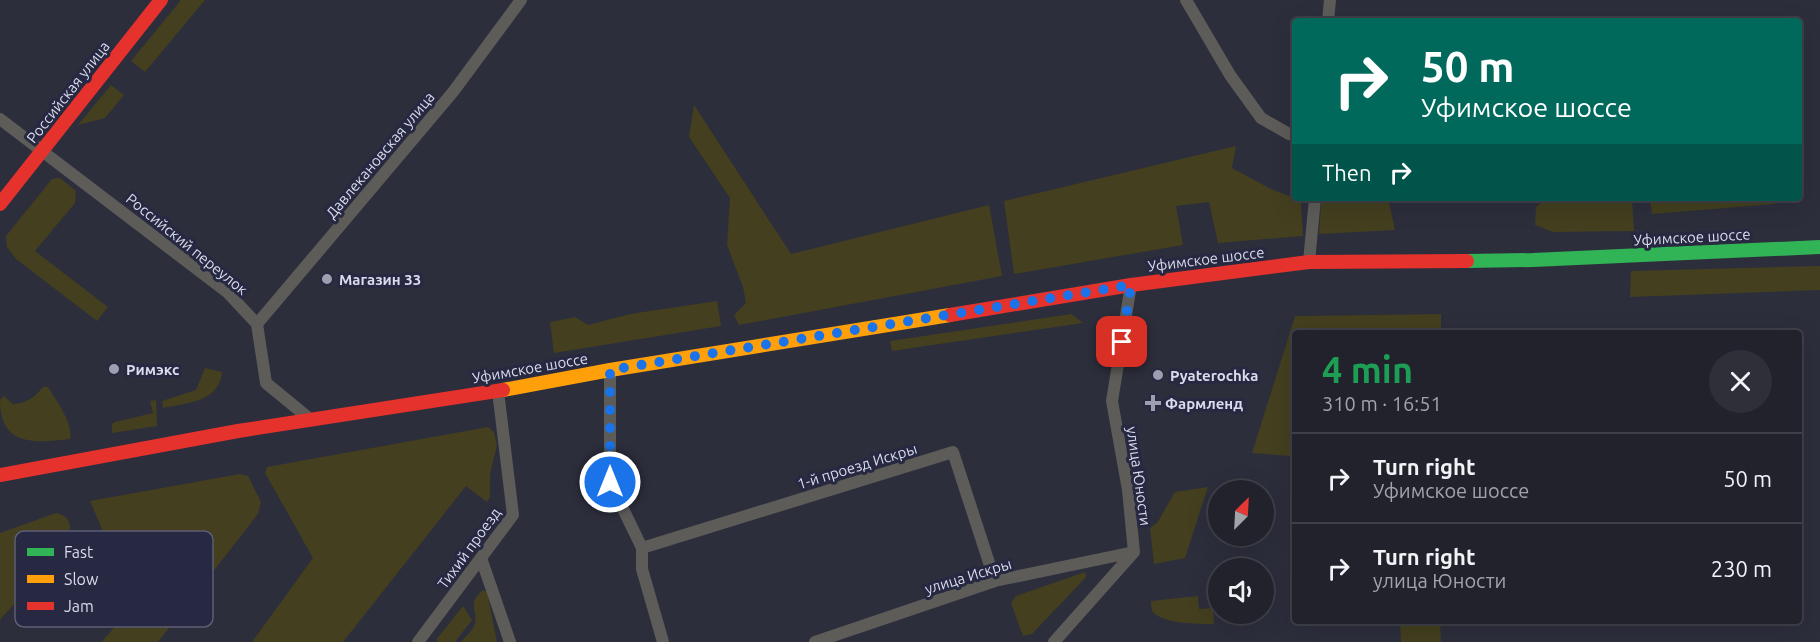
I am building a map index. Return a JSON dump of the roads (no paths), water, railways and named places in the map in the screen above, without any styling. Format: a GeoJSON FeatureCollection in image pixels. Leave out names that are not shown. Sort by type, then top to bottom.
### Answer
{"type":"FeatureCollection","features":[{"type":"Feature","properties":{"kind":"main road","name":"Российская улица"},"geometry":{"type":"LineString","coordinates":[[0,204],[161,0]]}},
{"type":"Feature","properties":{"kind":"main road","name":"Уфимское шоссе"},"geometry":{"type":"LineString","coordinates":[[0,475],[238,431],[498,391],[610,370],[1131,285],[1309,262],[1533,260],[1820,247]]}},
{"type":"Feature","properties":{"kind":"street","name":"Давлекановская улица"},"geometry":{"type":"LineString","coordinates":[[257,324],[453,92],[521,0]]}},
{"type":"Feature","properties":{"kind":"street"},"geometry":{"type":"LineString","coordinates":[[1186,0],[1230,75],[1261,118],[1292,135]]}},
{"type":"Feature","properties":{"kind":"street"},"geometry":{"type":"LineString","coordinates":[[1328,18],[1330,0]]}},
{"type":"Feature","properties":{"kind":"street","name":"Российский переулок"},"geometry":{"type":"LineString","coordinates":[[0,119],[227,292],[257,324]]}},
{"type":"Feature","properties":{"kind":"street"},"geometry":{"type":"LineString","coordinates":[[1309,262],[1315,201]]}},
{"type":"Feature","properties":{"kind":"street","name":"улица Юности"},"geometry":{"type":"LineString","coordinates":[[1131,285],[1113,401],[1128,490],[1134,552]]}},
{"type":"Feature","properties":{"kind":"street"},"geometry":{"type":"LineString","coordinates":[[257,324],[266,383],[311,420]]}},
{"type":"Feature","properties":{"kind":"street"},"geometry":{"type":"LineString","coordinates":[[610,370],[610,482],[642,548],[642,569],[663,642]]}},
{"type":"Feature","properties":{"kind":"street","name":"Тихий проезд"},"geometry":{"type":"LineString","coordinates":[[418,642],[513,515],[498,391]]}},
{"type":"Feature","properties":{"kind":"street","name":"1-й проезд Искры"},"geometry":{"type":"LineString","coordinates":[[642,548],[953,452],[995,581]]}},
{"type":"Feature","properties":{"kind":"street"},"geometry":{"type":"LineString","coordinates":[[1054,642],[1134,552]]}},
{"type":"Feature","properties":{"kind":"street","name":"улица Искры"},"geometry":{"type":"LineString","coordinates":[[815,642],[995,581],[1134,552]]}},
{"type":"Feature","properties":{"kind":"street"},"geometry":{"type":"LineString","coordinates":[[481,558],[509,640]]}},
{"type":"Feature","properties":{"kind":"place","name":"Магазин 33"},"geometry":{"type":"Point","coordinates":[327,279]}},
{"type":"Feature","properties":{"kind":"place","name":"Римэкс"},"geometry":{"type":"Point","coordinates":[114,369]}},
{"type":"Feature","properties":{"kind":"place","name":"Pyaterochka"},"geometry":{"type":"Point","coordinates":[1158,375]}},
{"type":"Feature","properties":{"kind":"place","name":"Фармленд"},"geometry":{"type":"Point","coordinates":[1153,403]}}]}
